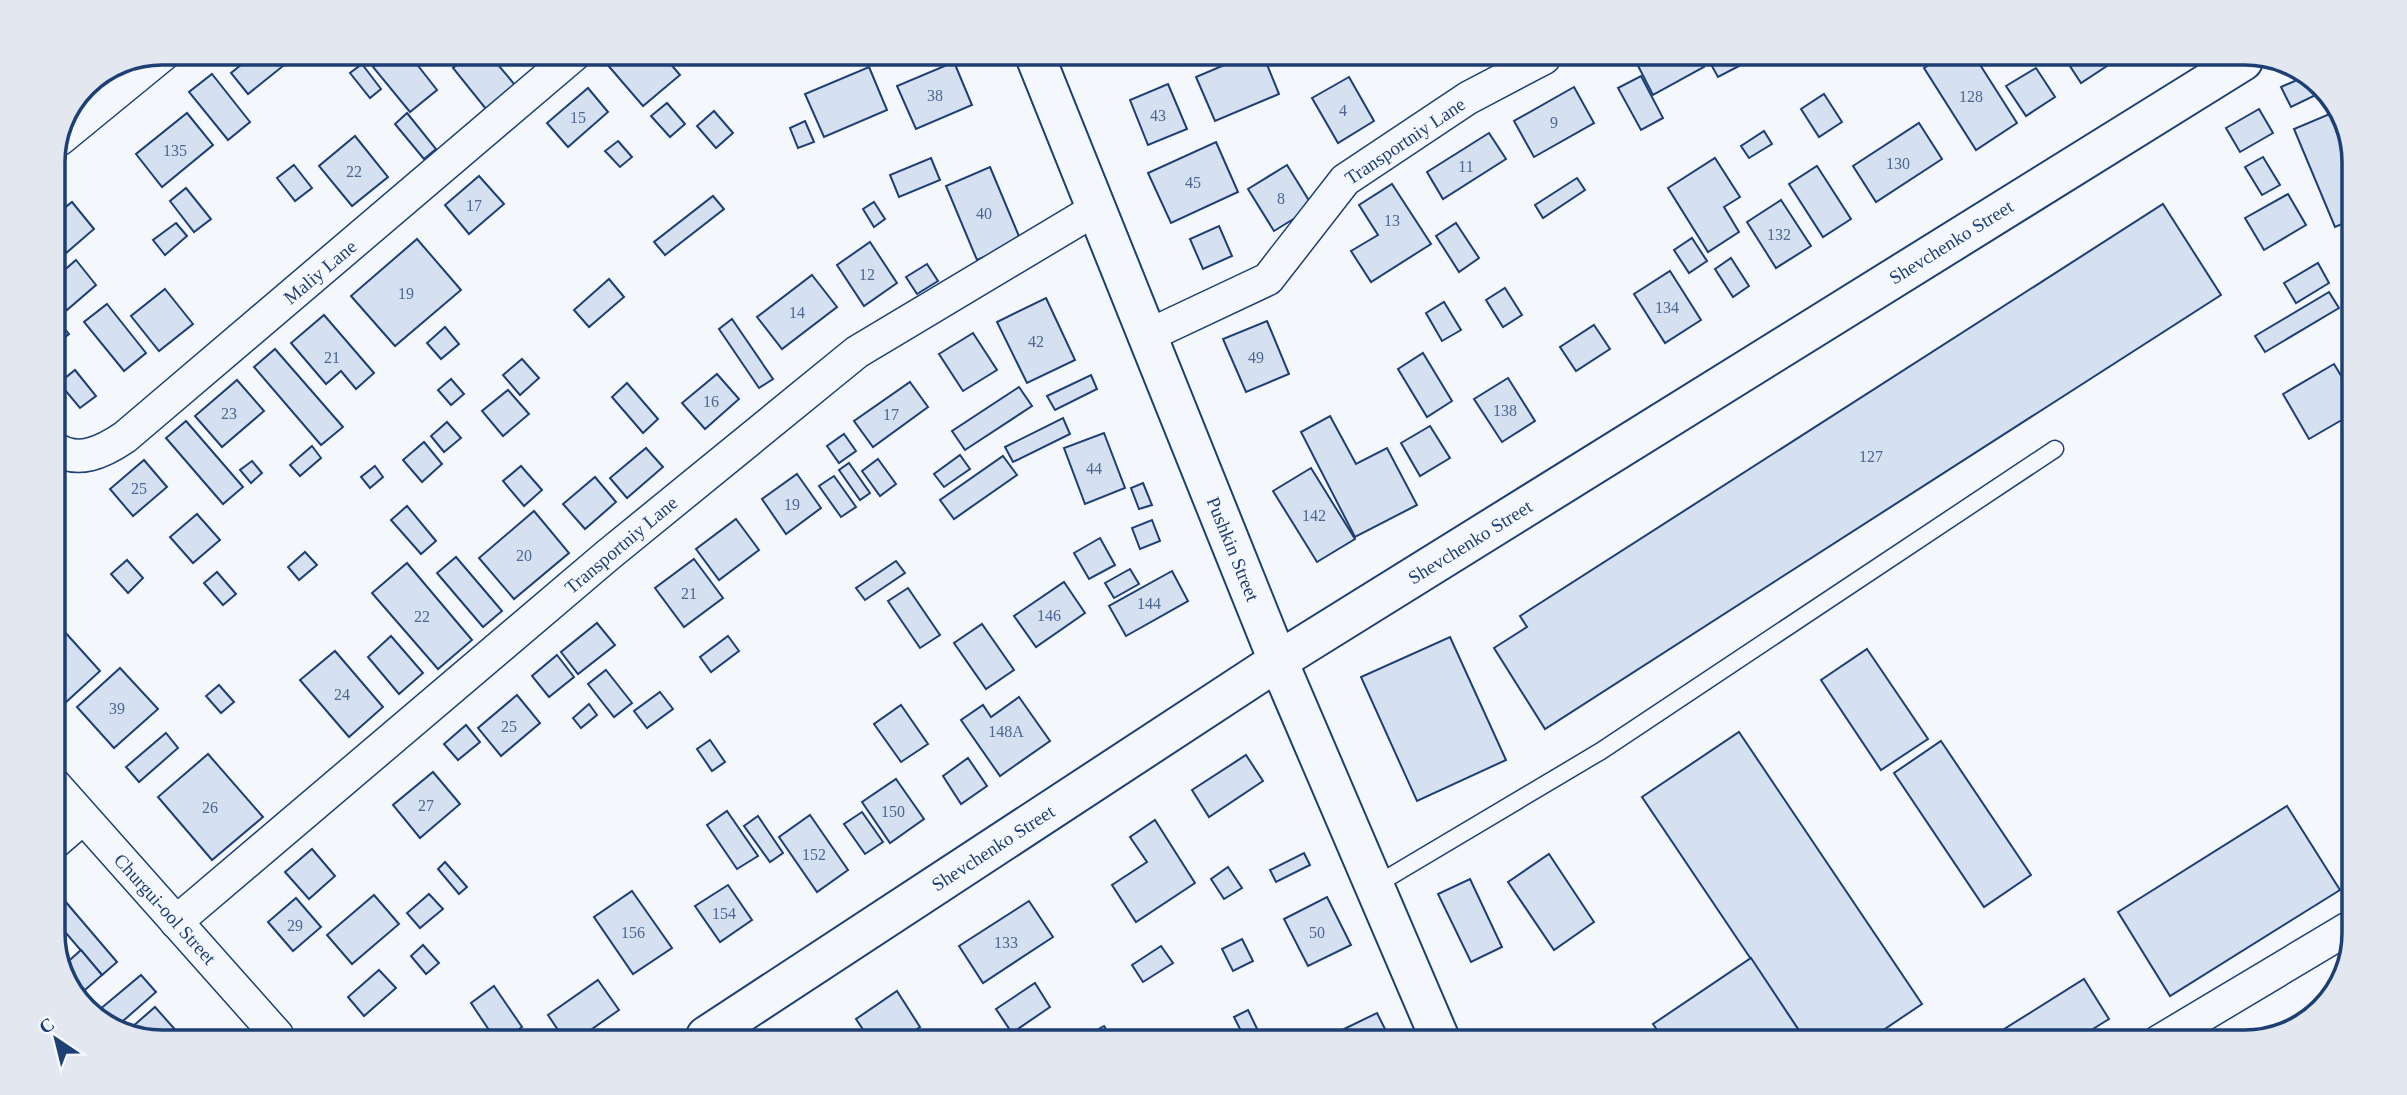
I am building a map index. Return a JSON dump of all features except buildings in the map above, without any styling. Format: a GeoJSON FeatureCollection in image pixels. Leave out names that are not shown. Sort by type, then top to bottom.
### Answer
{"type":"FeatureCollection","features":[{"type":"Feature","properties":{"kind":"street","name":"Maliy Lane"},"geometry":{"type":"LineString","coordinates":[[65,452],[77,456],[103,452],[125,437],[562,65]]}},
{"type":"Feature","properties":{"kind":"street","name":"Pushkin Street"},"geometry":{"type":"LineString","coordinates":[[1039,65],[1278,661],[1436,1030]]}},
{"type":"Feature","properties":{"kind":"street","name":"Transportniy Lane"},"geometry":{"type":"LineString","coordinates":[[1147,336],[1268,279],[1345,180],[1468,98],[1531,65]]}},
{"type":"Feature","properties":{"kind":"street","name":"Shevchenko Street"},"geometry":{"type":"LineString","coordinates":[[715,1030],[1278,661],[2237,65]]}},
{"type":"Feature","properties":{"kind":"street"},"geometry":{"type":"LineString","coordinates":[[70,130],[148,66]]}},
{"type":"Feature","properties":{"kind":"street","name":"Transportniy Lane"},"geometry":{"type":"LineString","coordinates":[[176,922],[608,555],[857,352],[1096,209]]}},
{"type":"Feature","properties":{"kind":"street","name":"Churgui-ool Street"},"geometry":{"type":"LineString","coordinates":[[65,797],[273,1030]]}},
{"type":"Feature","properties":{"kind":"street"},"geometry":{"type":"LineString","coordinates":[[65,834],[83,818]]}},
{"type":"Feature","properties":{"kind":"street"},"geometry":{"type":"LineString","coordinates":[[2178,1030],[2342,932]]}},
{"type":"Feature","properties":{"kind":"lane"},"geometry":{"type":"LineString","coordinates":[[1374,886],[1601,751],[2055,449]]}}]}
